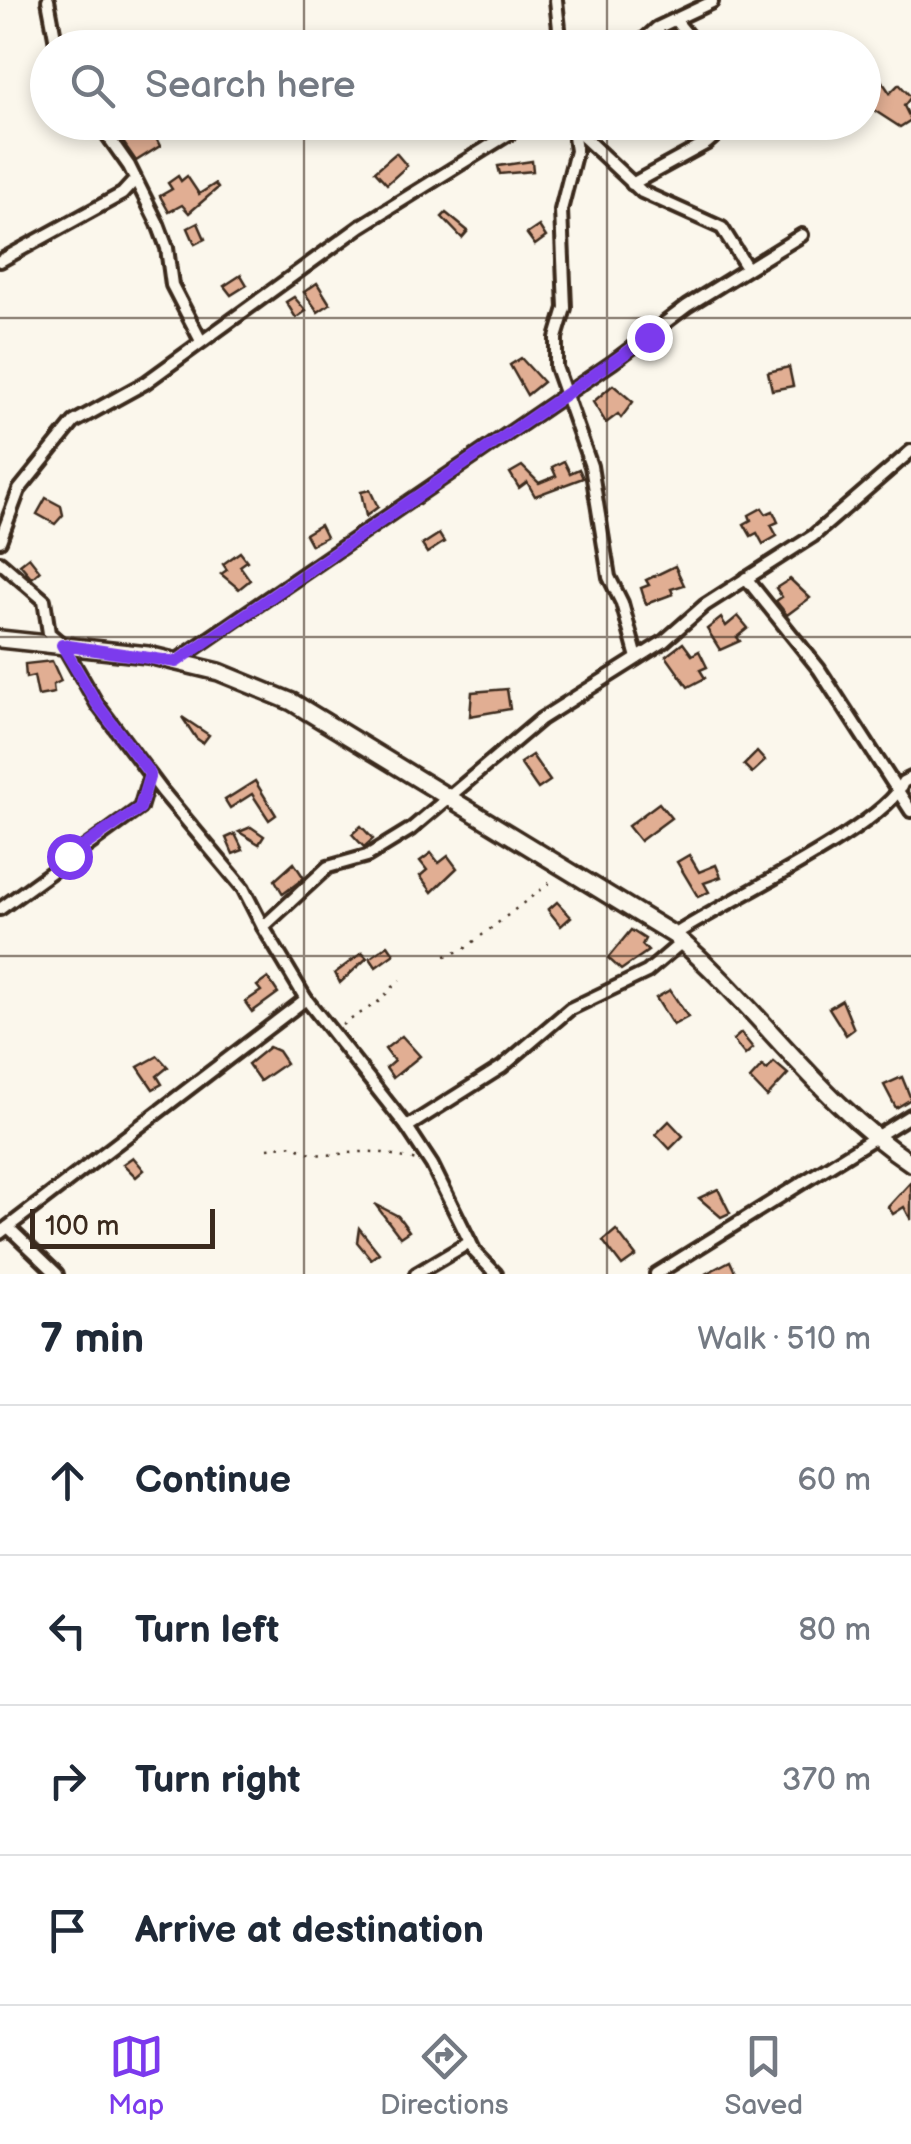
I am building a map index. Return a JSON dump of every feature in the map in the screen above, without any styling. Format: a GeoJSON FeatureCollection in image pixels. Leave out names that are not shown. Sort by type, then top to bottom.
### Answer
{"type":"FeatureCollection","features":[{"type":"Feature","properties":{"kind":"street"},"geometry":{"type":"LineString","coordinates":[[48,0],[54,30]]}},
{"type":"Feature","properties":{"kind":"street"},"geometry":{"type":"LineString","coordinates":[[556,0],[559,30]]}},
{"type":"Feature","properties":{"kind":"street"},"geometry":{"type":"LineString","coordinates":[[655,30],[712,2]]}},
{"type":"Feature","properties":{"kind":"street"},"geometry":{"type":"LineString","coordinates":[[676,21],[683,30]]}},
{"type":"Feature","properties":{"kind":"street"},"geometry":{"type":"LineString","coordinates":[[109,140],[167,248],[172,285],[200,341]]}},
{"type":"Feature","properties":{"kind":"street"},"geometry":{"type":"LineString","coordinates":[[0,541],[19,490],[74,422],[145,383],[361,226],[499,140]]}},
{"type":"Feature","properties":{"kind":"street"},"geometry":{"type":"LineString","coordinates":[[574,140],[576,151],[561,210],[565,308],[556,338],[556,368],[591,466],[609,576],[622,603],[636,658]]}},
{"type":"Feature","properties":{"kind":"street"},"geometry":{"type":"LineString","coordinates":[[585,140],[632,184],[722,228],[747,268]]}},
{"type":"Feature","properties":{"kind":"street"},"geometry":{"type":"LineString","coordinates":[[632,184],[712,140]]}},
{"type":"Feature","properties":{"kind":"street"},"geometry":{"type":"LineString","coordinates":[[576,151],[591,147]]}},
{"type":"Feature","properties":{"kind":"street"},"geometry":{"type":"LineString","coordinates":[[0,261],[122,194],[134,181]]}},
{"type":"Feature","properties":{"kind":"street"},"geometry":{"type":"LineString","coordinates":[[122,194],[141,194]]}},
{"type":"Feature","properties":{"kind":"street"},"geometry":{"type":"LineString","coordinates":[[176,662],[747,268],[802,235]]}},
{"type":"Feature","properties":{"kind":"street"},"geometry":{"type":"LineString","coordinates":[[263,927],[328,867],[367,856],[411,830],[444,797],[541,719],[814,536],[911,451]]}},
{"type":"Feature","properties":{"kind":"street"},"geometry":{"type":"LineString","coordinates":[[0,562],[44,600],[49,633],[62,645],[97,704],[242,888],[306,999],[344,1053],[407,1127],[432,1165],[470,1242],[496,1274]]}},
{"type":"Feature","properties":{"kind":"street"},"geometry":{"type":"LineString","coordinates":[[746,578],[819,669],[911,812]]}},
{"type":"Feature","properties":{"kind":"street"},"geometry":{"type":"LineString","coordinates":[[0,639],[176,662],[219,672],[292,702],[678,939],[709,965],[875,1139],[911,1162]]}},
{"type":"Feature","properties":{"kind":"street"},"geometry":{"type":"LineString","coordinates":[[0,908],[140,808],[150,774]]}},
{"type":"Feature","properties":{"kind":"street"},"geometry":{"type":"LineString","coordinates":[[407,1127],[502,1067],[570,1010],[647,972],[714,908],[795,865],[899,796],[903,782],[911,778]]}},
{"type":"Feature","properties":{"kind":"street"},"geometry":{"type":"LineString","coordinates":[[57,1274],[4,1230],[306,999]]}},
{"type":"Feature","properties":{"kind":"street"},"geometry":{"type":"LineString","coordinates":[[656,1274],[911,1115]]}},
{"type":"Feature","properties":{"kind":"street"},"geometry":{"type":"LineString","coordinates":[[416,1274],[470,1242]]}},
{"type":"Feature","properties":{"kind":"path"},"geometry":{"type":"LineString","coordinates":[[445,956],[462,950],[565,870]]}},
{"type":"Feature","properties":{"kind":"path"},"geometry":{"type":"LineString","coordinates":[[332,1031],[378,1002],[400,980]]}},
{"type":"Feature","properties":{"kind":"path"},"geometry":{"type":"LineString","coordinates":[[268,1148],[294,1145],[304,1152],[328,1155],[381,1152],[432,1165]]}},
{"type":"Feature","properties":{"kind":"building"},"geometry":{"type":"Polygon","coordinates":[[[881,80],[890,93],[899,84],[911,97],[904,106],[911,120],[900,127],[881,115],[881,80]]]}},
{"type":"Feature","properties":{"kind":"building"},"geometry":{"type":"Polygon","coordinates":[[[157,140],[160,146],[136,161],[123,142],[157,140]]]}},
{"type":"Feature","properties":{"kind":"building"},"geometry":{"type":"Polygon","coordinates":[[[396,153],[407,166],[387,184],[375,171],[396,153]]]}},
{"type":"Feature","properties":{"kind":"building"},"geometry":{"type":"Polygon","coordinates":[[[532,161],[533,171],[500,174],[498,166],[532,161]]]}},
{"type":"Feature","properties":{"kind":"building"},"geometry":{"type":"Polygon","coordinates":[[[178,176],[181,181],[187,176],[199,194],[215,184],[218,188],[189,213],[182,205],[169,212],[160,196],[172,189],[168,183],[178,176]]]}},
{"type":"Feature","properties":{"kind":"building"},"geometry":{"type":"Polygon","coordinates":[[[446,213],[468,231],[462,238],[442,217],[446,213]]]}},
{"type":"Feature","properties":{"kind":"building"},"geometry":{"type":"Polygon","coordinates":[[[198,223],[205,239],[195,244],[188,228],[198,223]]]}},
{"type":"Feature","properties":{"kind":"building"},"geometry":{"type":"Polygon","coordinates":[[[539,226],[546,237],[535,245],[527,234],[539,226]]]}},
{"type":"Feature","properties":{"kind":"building"},"geometry":{"type":"Polygon","coordinates":[[[241,275],[247,285],[231,295],[224,286],[241,275]]]}},
{"type":"Feature","properties":{"kind":"building"},"geometry":{"type":"Polygon","coordinates":[[[317,283],[330,304],[318,312],[304,292],[317,283]]]}},
{"type":"Feature","properties":{"kind":"building"},"geometry":{"type":"Polygon","coordinates":[[[294,297],[306,311],[296,318],[286,302],[294,297]]]}},
{"type":"Feature","properties":{"kind":"building"},"geometry":{"type":"Polygon","coordinates":[[[521,358],[543,382],[527,395],[510,365],[521,358]]]}},
{"type":"Feature","properties":{"kind":"building"},"geometry":{"type":"Polygon","coordinates":[[[789,367],[793,386],[772,390],[768,372],[789,367]]]}},
{"type":"Feature","properties":{"kind":"building"},"geometry":{"type":"Polygon","coordinates":[[[613,385],[633,402],[621,418],[618,414],[606,423],[593,402],[613,385]]]}},
{"type":"Feature","properties":{"kind":"building"},"geometry":{"type":"Polygon","coordinates":[[[564,461],[570,473],[579,469],[583,478],[535,496],[527,482],[519,488],[510,473],[522,466],[539,483],[556,476],[552,467],[564,461]]]}},
{"type":"Feature","properties":{"kind":"building"},"geometry":{"type":"Polygon","coordinates":[[[370,490],[378,507],[366,516],[361,492],[370,490]]]}},
{"type":"Feature","properties":{"kind":"building"},"geometry":{"type":"Polygon","coordinates":[[[46,498],[61,506],[63,515],[55,524],[37,514],[46,498]]]}},
{"type":"Feature","properties":{"kind":"building"},"geometry":{"type":"Polygon","coordinates":[[[762,508],[766,514],[773,511],[778,522],[771,525],[777,536],[763,544],[757,533],[751,536],[744,524],[751,520],[749,515],[762,508]]]}},
{"type":"Feature","properties":{"kind":"building"},"geometry":{"type":"Polygon","coordinates":[[[320,525],[326,537],[311,545],[305,534],[320,525]]]}},
{"type":"Feature","properties":{"kind":"building"},"geometry":{"type":"Polygon","coordinates":[[[439,534],[444,542],[427,553],[422,545],[439,534]]]}},
{"type":"Feature","properties":{"kind":"building"},"geometry":{"type":"Polygon","coordinates":[[[240,552],[247,561],[240,566],[250,580],[239,589],[221,574],[227,570],[223,564],[240,552]]]}},
{"type":"Feature","properties":{"kind":"building"},"geometry":{"type":"Polygon","coordinates":[[[29,557],[40,571],[32,578],[20,564],[29,557]]]}},
{"type":"Feature","properties":{"kind":"building"},"geometry":{"type":"Polygon","coordinates":[[[675,566],[684,585],[671,589],[673,594],[646,604],[641,588],[649,585],[646,580],[675,566]]]}},
{"type":"Feature","properties":{"kind":"building"},"geometry":{"type":"Polygon","coordinates":[[[790,579],[810,598],[787,615],[776,601],[782,597],[776,588],[790,579]]]}},
{"type":"Feature","properties":{"kind":"building"},"geometry":{"type":"Polygon","coordinates":[[[738,616],[748,628],[737,637],[740,641],[720,650],[707,629],[721,618],[726,626],[738,616]]]}},
{"type":"Feature","properties":{"kind":"building"},"geometry":{"type":"Polygon","coordinates":[[[683,643],[692,655],[699,651],[707,667],[700,670],[705,678],[688,687],[666,656],[683,643]]]}},
{"type":"Feature","properties":{"kind":"building"},"geometry":{"type":"Polygon","coordinates":[[[52,661],[61,681],[53,685],[54,693],[38,696],[34,676],[26,678],[25,664],[52,661]]]}},
{"type":"Feature","properties":{"kind":"building"},"geometry":{"type":"Polygon","coordinates":[[[507,689],[510,709],[470,716],[472,692],[507,689]]]}},
{"type":"Feature","properties":{"kind":"building"},"geometry":{"type":"Polygon","coordinates":[[[182,717],[209,735],[203,743],[196,738],[182,717]]]}},
{"type":"Feature","properties":{"kind":"building"},"geometry":{"type":"Polygon","coordinates":[[[757,752],[765,761],[752,773],[744,765],[757,752]]]}},
{"type":"Feature","properties":{"kind":"building"},"geometry":{"type":"Polygon","coordinates":[[[532,755],[550,781],[538,789],[520,763],[532,755]]]}},
{"type":"Feature","properties":{"kind":"building"},"geometry":{"type":"Polygon","coordinates":[[[255,781],[276,815],[269,820],[252,794],[230,808],[225,800],[255,781]]]}},
{"type":"Feature","properties":{"kind":"building"},"geometry":{"type":"Polygon","coordinates":[[[659,803],[671,818],[640,841],[628,826],[659,803]]]}},
{"type":"Feature","properties":{"kind":"building"},"geometry":{"type":"Polygon","coordinates":[[[361,826],[373,839],[364,847],[352,834],[361,826]]]}},
{"type":"Feature","properties":{"kind":"building"},"geometry":{"type":"Polygon","coordinates":[[[251,827],[264,836],[259,844],[239,832],[251,827]]]}},
{"type":"Feature","properties":{"kind":"building"},"geometry":{"type":"Polygon","coordinates":[[[235,834],[243,850],[233,854],[226,838],[235,834]]]}},
{"type":"Feature","properties":{"kind":"building"},"geometry":{"type":"Polygon","coordinates":[[[431,853],[439,863],[448,856],[457,868],[432,892],[420,876],[427,870],[420,861],[431,853]]]}},
{"type":"Feature","properties":{"kind":"building"},"geometry":{"type":"Polygon","coordinates":[[[689,855],[699,872],[716,865],[721,877],[704,883],[709,892],[698,897],[677,862],[689,855]]]}},
{"type":"Feature","properties":{"kind":"building"},"geometry":{"type":"Polygon","coordinates":[[[294,863],[304,878],[283,894],[275,880],[294,863]]]}},
{"type":"Feature","properties":{"kind":"building"},"geometry":{"type":"Polygon","coordinates":[[[557,902],[571,917],[561,926],[548,910],[557,902]]]}},
{"type":"Feature","properties":{"kind":"building"},"geometry":{"type":"Polygon","coordinates":[[[631,930],[645,939],[642,945],[648,951],[621,970],[608,958],[631,930]]]}},
{"type":"Feature","properties":{"kind":"building"},"geometry":{"type":"Polygon","coordinates":[[[388,945],[394,954],[376,967],[370,958],[388,945]]]}},
{"type":"Feature","properties":{"kind":"building"},"geometry":{"type":"Polygon","coordinates":[[[362,953],[367,958],[340,983],[335,973],[362,953]]]}},
{"type":"Feature","properties":{"kind":"building"},"geometry":{"type":"Polygon","coordinates":[[[268,978],[278,993],[252,1012],[245,1002],[261,991],[257,986],[268,978]]]}},
{"type":"Feature","properties":{"kind":"building"},"geometry":{"type":"Polygon","coordinates":[[[670,990],[688,1017],[673,1025],[656,998],[670,990]]]}},
{"type":"Feature","properties":{"kind":"building"},"geometry":{"type":"Polygon","coordinates":[[[842,1000],[854,1029],[846,1035],[829,1008],[842,1000]]]}},
{"type":"Feature","properties":{"kind":"building"},"geometry":{"type":"Polygon","coordinates":[[[741,1033],[753,1048],[745,1055],[733,1040],[741,1033]]]}},
{"type":"Feature","properties":{"kind":"building"},"geometry":{"type":"Polygon","coordinates":[[[402,1036],[420,1056],[393,1078],[386,1068],[394,1061],[385,1049],[402,1036]]]}},
{"type":"Feature","properties":{"kind":"building"},"geometry":{"type":"Polygon","coordinates":[[[269,1047],[278,1051],[286,1063],[260,1081],[248,1064],[269,1047]]]}},
{"type":"Feature","properties":{"kind":"building"},"geometry":{"type":"Polygon","coordinates":[[[158,1056],[168,1067],[157,1076],[162,1084],[153,1089],[138,1067],[158,1056]]]}},
{"type":"Feature","properties":{"kind":"building"},"geometry":{"type":"Polygon","coordinates":[[[774,1062],[788,1074],[767,1097],[750,1079],[762,1066],[767,1070],[774,1062]]]}},
{"type":"Feature","properties":{"kind":"building"},"geometry":{"type":"Polygon","coordinates":[[[902,1077],[911,1099],[896,1108],[884,1085],[902,1077]]]}},
{"type":"Feature","properties":{"kind":"building"},"geometry":{"type":"Polygon","coordinates":[[[669,1121],[683,1136],[670,1149],[656,1134],[669,1121]]]}},
{"type":"Feature","properties":{"kind":"building"},"geometry":{"type":"Polygon","coordinates":[[[133,1157],[144,1170],[136,1177],[123,1164],[133,1157]]]}},
{"type":"Feature","properties":{"kind":"building"},"geometry":{"type":"Polygon","coordinates":[[[911,1182],[911,1220],[904,1207],[893,1214],[888,1207],[911,1182]]]}},
{"type":"Feature","properties":{"kind":"building"},"geometry":{"type":"Polygon","coordinates":[[[718,1189],[730,1213],[721,1217],[699,1198],[718,1189]]]}},
{"type":"Feature","properties":{"kind":"building"},"geometry":{"type":"Polygon","coordinates":[[[375,1204],[398,1216],[409,1231],[400,1237],[375,1204]]]}},
{"type":"Feature","properties":{"kind":"building"},"geometry":{"type":"Polygon","coordinates":[[[359,1228],[379,1253],[371,1259],[357,1242],[359,1228]]]}},
{"type":"Feature","properties":{"kind":"building"},"geometry":{"type":"Polygon","coordinates":[[[616,1230],[636,1256],[622,1266],[603,1241],[616,1230]]]}},
{"type":"Feature","properties":{"kind":"building"},"geometry":{"type":"Polygon","coordinates":[[[730,1261],[736,1274],[705,1274],[730,1261]]]}},
{"type":"Feature","properties":{"kind":"route"},"geometry":{"type":"LineString","coordinates":[[69,856],[140,808],[150,774],[97,704],[62,645],[176,662],[649,337]]}}]}
